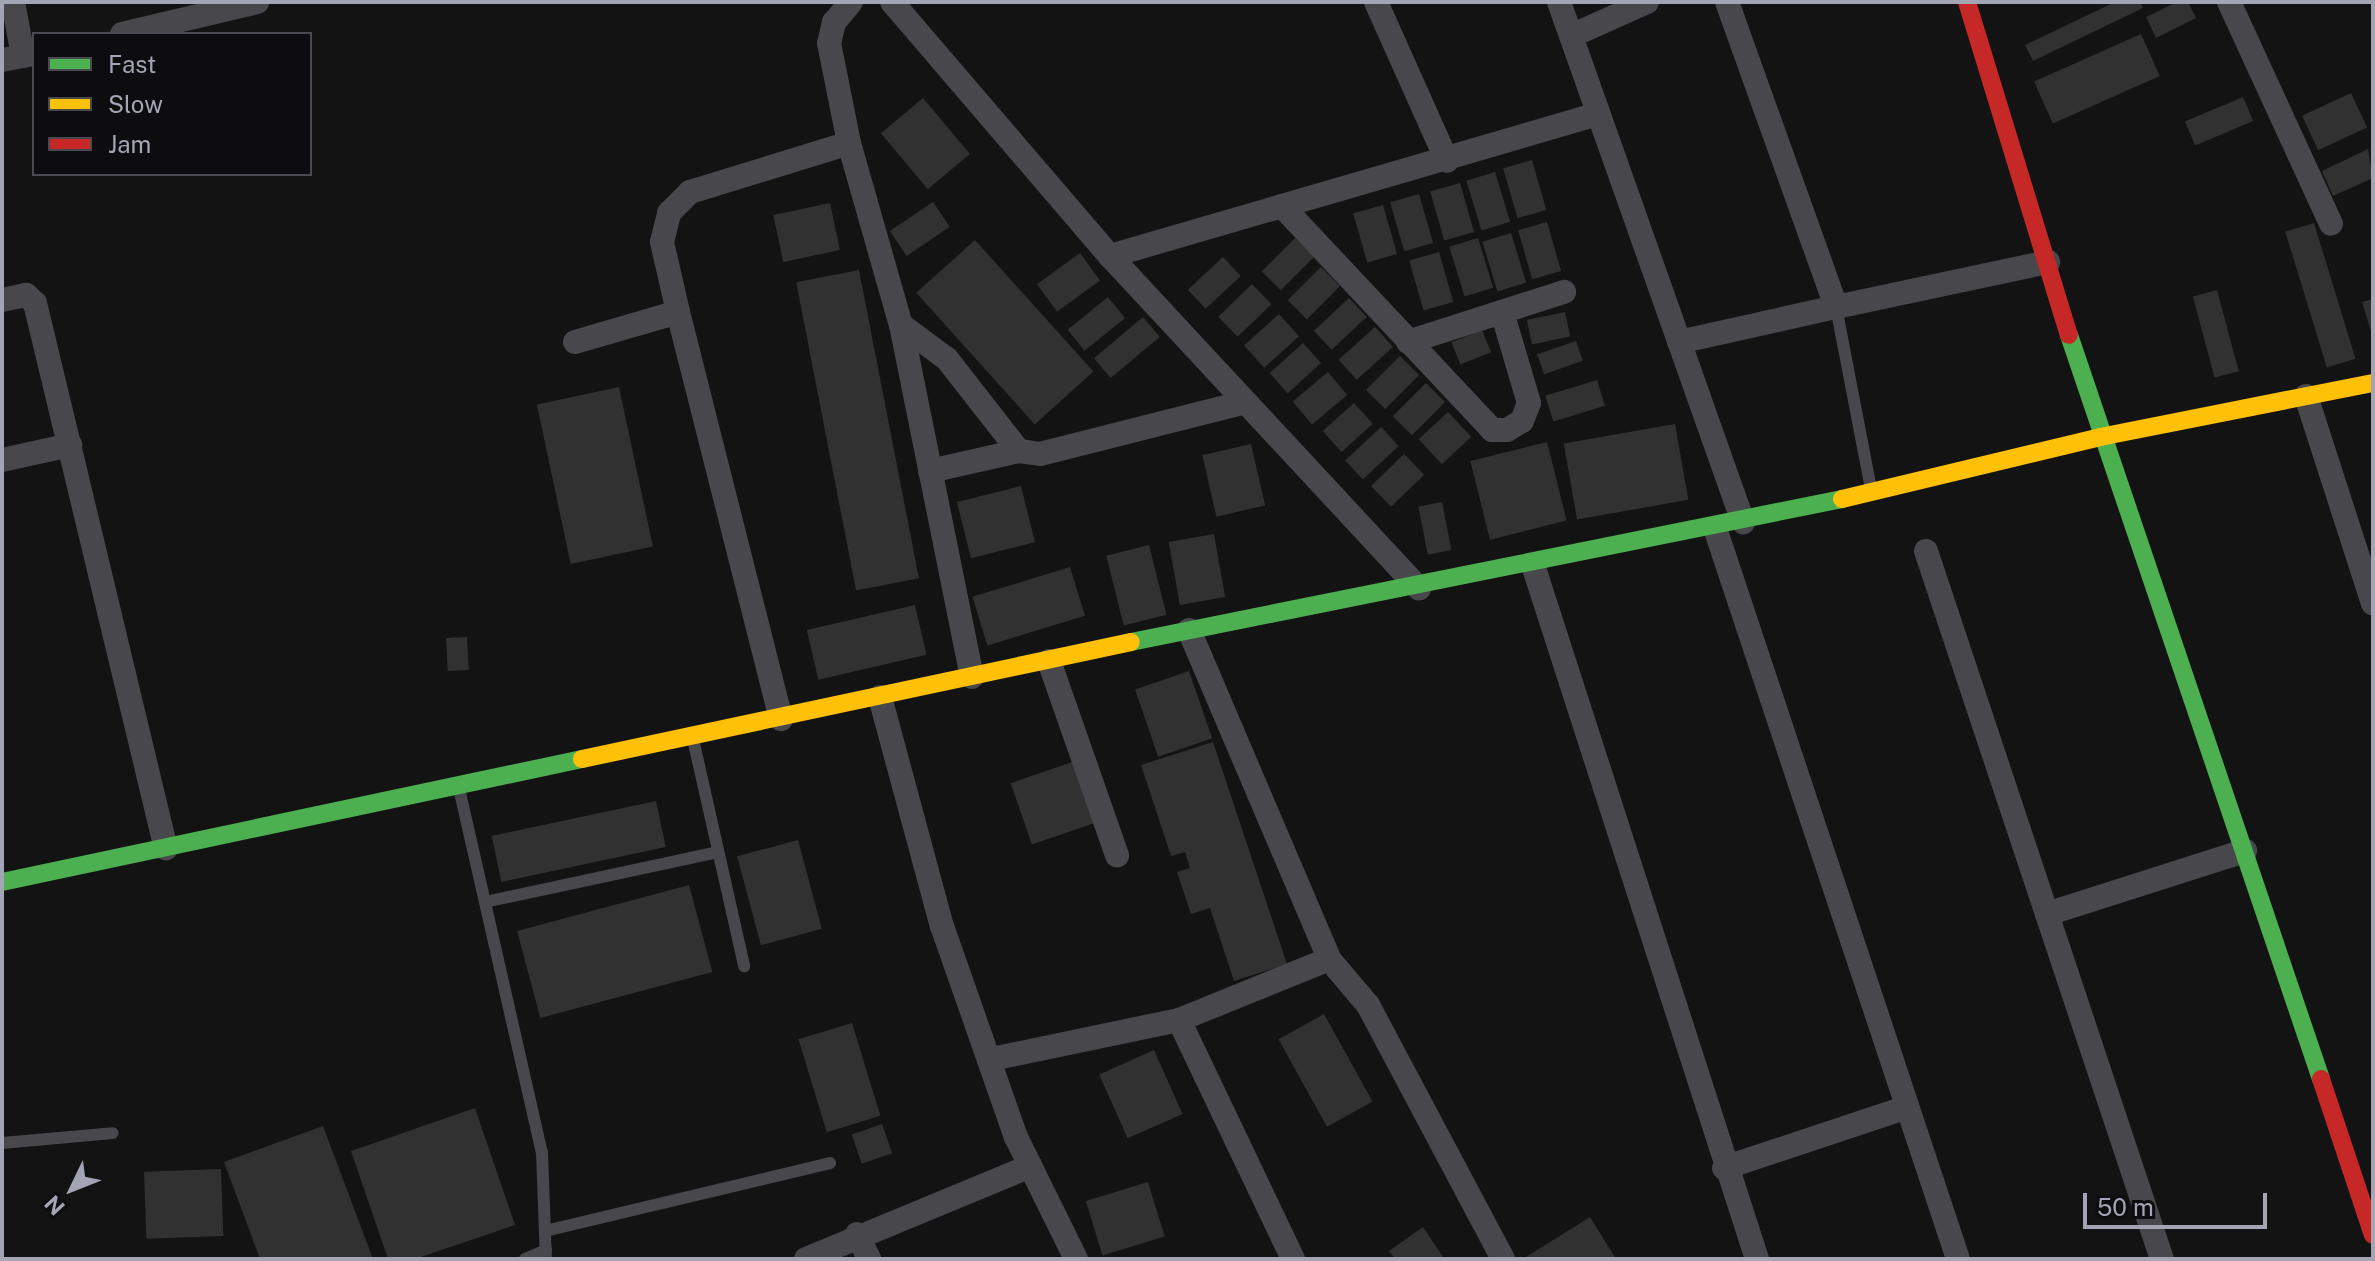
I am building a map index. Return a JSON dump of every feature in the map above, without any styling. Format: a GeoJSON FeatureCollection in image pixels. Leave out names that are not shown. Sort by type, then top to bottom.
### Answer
{"type":"FeatureCollection","features":[{"type":"Feature","properties":{"kind":"street"},"geometry":{"type":"LineString","coordinates":[[13,2],[20,57]]}},
{"type":"Feature","properties":{"kind":"street"},"geometry":{"type":"LineString","coordinates":[[128,32],[202,9],[257,2]]}},
{"type":"Feature","properties":{"kind":"street"},"geometry":{"type":"LineString","coordinates":[[851,2],[834,22],[829,43],[849,143],[901,325],[972,677]]}},
{"type":"Feature","properties":{"kind":"street"},"geometry":{"type":"LineString","coordinates":[[892,2],[1110,256],[1419,589]]}},
{"type":"Feature","properties":{"kind":"street"},"geometry":{"type":"LineString","coordinates":[[1376,2],[1447,161]]}},
{"type":"Feature","properties":{"kind":"street"},"geometry":{"type":"LineString","coordinates":[[1559,2],[1743,522]]}},
{"type":"Feature","properties":{"kind":"street"},"geometry":{"type":"LineString","coordinates":[[1571,36],[1647,2]]}},
{"type":"Feature","properties":{"kind":"street"},"geometry":{"type":"LineString","coordinates":[[1727,2],[1836,307]]}},
{"type":"Feature","properties":{"kind":"street"},"geometry":{"type":"LineString","coordinates":[[1967,2],[2100,437],[2130,509],[2373,1235]]}},
{"type":"Feature","properties":{"kind":"street"},"geometry":{"type":"LineString","coordinates":[[2229,2],[2331,224]]}},
{"type":"Feature","properties":{"kind":"street"},"geometry":{"type":"LineString","coordinates":[[1110,256],[1447,161],[1598,114]]}},
{"type":"Feature","properties":{"kind":"street"},"geometry":{"type":"LineString","coordinates":[[781,719],[662,242],[669,213],[690,192],[849,143]]}},
{"type":"Feature","properties":{"kind":"street"},"geometry":{"type":"LineString","coordinates":[[1282,206],[1492,430],[1507,430],[1522,421],[1529,403],[1502,312]]}},
{"type":"Feature","properties":{"kind":"street"},"geometry":{"type":"LineString","coordinates":[[1679,342],[2048,262]]}},
{"type":"Feature","properties":{"kind":"street"},"geometry":{"type":"LineString","coordinates":[[1408,342],[1564,292]]}},
{"type":"Feature","properties":{"kind":"street"},"geometry":{"type":"LineString","coordinates":[[2,300],[26,295],[35,303],[166,849]]}},
{"type":"Feature","properties":{"kind":"street"},"geometry":{"type":"LineString","coordinates":[[575,342],[678,312]]}},
{"type":"Feature","properties":{"kind":"street"},"geometry":{"type":"LineString","coordinates":[[901,325],[947,359],[1019,451]]}},
{"type":"Feature","properties":{"kind":"street"},"geometry":{"type":"LineString","coordinates":[[2,882],[459,788],[1189,630],[1419,589],[1715,528],[2100,437],[2373,383]]}},
{"type":"Feature","properties":{"kind":"street"},"geometry":{"type":"LineString","coordinates":[[2306,396],[2373,603]]}},
{"type":"Feature","properties":{"kind":"street"},"geometry":{"type":"LineString","coordinates":[[930,471],[1019,451],[1040,454],[1246,402]]}},
{"type":"Feature","properties":{"kind":"street"},"geometry":{"type":"LineString","coordinates":[[2,460],[70,445]]}},
{"type":"Feature","properties":{"kind":"street"},"geometry":{"type":"LineString","coordinates":[[1715,528],[1958,1259]]}},
{"type":"Feature","properties":{"kind":"street"},"geometry":{"type":"LineString","coordinates":[[1926,551],[2162,1259]]}},
{"type":"Feature","properties":{"kind":"street"},"geometry":{"type":"LineString","coordinates":[[1533,565],[1724,1168],[1757,1259]]}},
{"type":"Feature","properties":{"kind":"street"},"geometry":{"type":"LineString","coordinates":[[1189,630],[1329,959],[1368,1005],[1503,1259]]}},
{"type":"Feature","properties":{"kind":"street"},"geometry":{"type":"LineString","coordinates":[[1049,661],[1117,855]]}},
{"type":"Feature","properties":{"kind":"street"},"geometry":{"type":"LineString","coordinates":[[880,697],[942,926],[1030,1166],[1076,1259]]}},
{"type":"Feature","properties":{"kind":"street"},"geometry":{"type":"LineString","coordinates":[[2047,914],[2245,851]]}},
{"type":"Feature","properties":{"kind":"street"},"geometry":{"type":"LineString","coordinates":[[992,1059],[1179,1020],[1329,959]]}},
{"type":"Feature","properties":{"kind":"street"},"geometry":{"type":"LineString","coordinates":[[1179,1020],[1293,1259]]}},
{"type":"Feature","properties":{"kind":"street"},"geometry":{"type":"LineString","coordinates":[[1724,1168],[1907,1107]]}},
{"type":"Feature","properties":{"kind":"street"},"geometry":{"type":"LineString","coordinates":[[806,1259],[857,1234],[1030,1166]]}},
{"type":"Feature","properties":{"kind":"street"},"geometry":{"type":"LineString","coordinates":[[857,1234],[869,1259]]}},
{"type":"Feature","properties":{"kind":"lane"},"geometry":{"type":"LineString","coordinates":[[1836,307],[1872,491]]}},
{"type":"Feature","properties":{"kind":"lane"},"geometry":{"type":"LineString","coordinates":[[693,738],[744,966]]}},
{"type":"Feature","properties":{"kind":"lane"},"geometry":{"type":"LineString","coordinates":[[459,788],[542,1152],[546,1255],[525,1259]]}},
{"type":"Feature","properties":{"kind":"lane"},"geometry":{"type":"LineString","coordinates":[[485,902],[718,852]]}},
{"type":"Feature","properties":{"kind":"lane"},"geometry":{"type":"LineString","coordinates":[[2,1143],[113,1133]]}},
{"type":"Feature","properties":{"kind":"lane"},"geometry":{"type":"LineString","coordinates":[[545,1231],[830,1163]]}},
{"type":"Feature","properties":{"kind":"building"},"geometry":{"type":"Polygon","coordinates":[[[2115,2],[2140,2],[2143,8],[2033,61],[2025,45],[2115,2]]]}},
{"type":"Feature","properties":{"kind":"building"},"geometry":{"type":"Polygon","coordinates":[[[2177,2],[2188,2],[2196,18],[2156,38],[2146,17],[2177,2]]]}},
{"type":"Feature","properties":{"kind":"building"},"geometry":{"type":"Polygon","coordinates":[[[2141,34],[2160,76],[2053,124],[2034,82],[2141,34]]]}},
{"type":"Feature","properties":{"kind":"building"},"geometry":{"type":"Polygon","coordinates":[[[2351,93],[2367,127],[2318,150],[2302,116],[2351,93]]]}},
{"type":"Feature","properties":{"kind":"building"},"geometry":{"type":"Polygon","coordinates":[[[2243,97],[2253,121],[2195,146],[2185,122],[2243,97]]]}},
{"type":"Feature","properties":{"kind":"building"},"geometry":{"type":"Polygon","coordinates":[[[923,98],[970,154],[928,189],[881,133],[923,98]]]}},
{"type":"Feature","properties":{"kind":"building"},"geometry":{"type":"Polygon","coordinates":[[[2368,149],[2373,178],[2333,196],[2322,171],[2368,149]]]}},
{"type":"Feature","properties":{"kind":"building"},"geometry":{"type":"Polygon","coordinates":[[[1532,160],[1546,210],[1517,218],[1503,168],[1532,160]]]}},
{"type":"Feature","properties":{"kind":"building"},"geometry":{"type":"Polygon","coordinates":[[[1495,172],[1510,222],[1482,230],[1466,181],[1495,172]]]}},
{"type":"Feature","properties":{"kind":"building"},"geometry":{"type":"Polygon","coordinates":[[[1460,183],[1474,232],[1444,241],[1430,192],[1460,183]]]}},
{"type":"Feature","properties":{"kind":"building"},"geometry":{"type":"Polygon","coordinates":[[[1419,194],[1433,243],[1404,251],[1390,202],[1419,194]]]}},
{"type":"Feature","properties":{"kind":"building"},"geometry":{"type":"Polygon","coordinates":[[[933,202],[950,227],[907,256],[890,231],[933,202]]]}},
{"type":"Feature","properties":{"kind":"building"},"geometry":{"type":"Polygon","coordinates":[[[830,203],[840,250],[783,262],[773,215],[830,203]]]}},
{"type":"Feature","properties":{"kind":"building"},"geometry":{"type":"Polygon","coordinates":[[[1383,205],[1397,254],[1367,263],[1353,214],[1383,205]]]}},
{"type":"Feature","properties":{"kind":"building"},"geometry":{"type":"Polygon","coordinates":[[[1547,222],[1561,271],[1532,279],[1518,230],[1547,222]]]}},
{"type":"Feature","properties":{"kind":"building"},"geometry":{"type":"Polygon","coordinates":[[[2314,223],[2356,359],[2327,368],[2285,232],[2314,223]]]}},
{"type":"Feature","properties":{"kind":"building"},"geometry":{"type":"Polygon","coordinates":[[[1511,233],[1526,283],[1498,291],[1482,242],[1511,233]]]}},
{"type":"Feature","properties":{"kind":"building"},"geometry":{"type":"Polygon","coordinates":[[[1295,238],[1314,257],[1281,290],[1262,271],[1295,238]]]}},
{"type":"Feature","properties":{"kind":"building"},"geometry":{"type":"Polygon","coordinates":[[[1478,238],[1493,288],[1465,296],[1449,247],[1478,238]]]}},
{"type":"Feature","properties":{"kind":"building"},"geometry":{"type":"Polygon","coordinates":[[[975,240],[1093,372],[1035,424],[916,293],[975,240]]]}},
{"type":"Feature","properties":{"kind":"building"},"geometry":{"type":"Polygon","coordinates":[[[1439,252],[1453,302],[1424,311],[1409,261],[1439,252]]]}},
{"type":"Feature","properties":{"kind":"building"},"geometry":{"type":"Polygon","coordinates":[[[1080,253],[1100,281],[1057,312],[1037,284],[1080,253]]]}},
{"type":"Feature","properties":{"kind":"building"},"geometry":{"type":"Polygon","coordinates":[[[1223,257],[1241,276],[1206,309],[1188,290],[1223,257]]]}},
{"type":"Feature","properties":{"kind":"building"},"geometry":{"type":"Polygon","coordinates":[[[1321,267],[1340,286],[1307,319],[1288,300],[1321,267]]]}},
{"type":"Feature","properties":{"kind":"building"},"geometry":{"type":"Polygon","coordinates":[[[859,270],[919,578],[856,590],[796,282],[859,270]]]}},
{"type":"Feature","properties":{"kind":"building"},"geometry":{"type":"Polygon","coordinates":[[[1252,284],[1271,304],[1238,337],[1218,317],[1252,284]]]}},
{"type":"Feature","properties":{"kind":"building"},"geometry":{"type":"Polygon","coordinates":[[[2217,290],[2239,371],[2215,378],[2193,296],[2217,290]]]}},
{"type":"Feature","properties":{"kind":"building"},"geometry":{"type":"Polygon","coordinates":[[[1108,297],[1125,318],[1085,351],[1068,330],[1108,297]]]}},
{"type":"Feature","properties":{"kind":"building"},"geometry":{"type":"Polygon","coordinates":[[[1349,298],[1367,317],[1332,350],[1314,331],[1349,298]]]}},
{"type":"Feature","properties":{"kind":"building"},"geometry":{"type":"Polygon","coordinates":[[[2373,299],[2373,335],[2372,335],[2362,302],[2373,299]]]}},
{"type":"Feature","properties":{"kind":"building"},"geometry":{"type":"Polygon","coordinates":[[[1565,312],[1570,336],[1532,345],[1527,320],[1565,312]]]}},
{"type":"Feature","properties":{"kind":"building"},"geometry":{"type":"Polygon","coordinates":[[[1279,314],[1299,336],[1264,368],[1244,345],[1279,314]]]}},
{"type":"Feature","properties":{"kind":"building"},"geometry":{"type":"Polygon","coordinates":[[[1143,317],[1160,337],[1111,378],[1094,358],[1143,317]]]}},
{"type":"Feature","properties":{"kind":"building"},"geometry":{"type":"Polygon","coordinates":[[[1375,327],[1393,347],[1357,380],[1339,360],[1375,327]]]}},
{"type":"Feature","properties":{"kind":"building"},"geometry":{"type":"Polygon","coordinates":[[[1482,330],[1491,352],[1460,365],[1451,342],[1482,330]]]}},
{"type":"Feature","properties":{"kind":"building"},"geometry":{"type":"Polygon","coordinates":[[[1576,341],[1583,361],[1544,374],[1537,354],[1576,341]]]}},
{"type":"Feature","properties":{"kind":"building"},"geometry":{"type":"Polygon","coordinates":[[[1303,343],[1321,363],[1288,393],[1270,373],[1303,343]]]}},
{"type":"Feature","properties":{"kind":"building"},"geometry":{"type":"Polygon","coordinates":[[[1400,356],[1419,375],[1385,409],[1366,390],[1400,356]]]}},
{"type":"Feature","properties":{"kind":"building"},"geometry":{"type":"Polygon","coordinates":[[[1328,372],[1347,395],[1312,425],[1293,402],[1328,372]]]}},
{"type":"Feature","properties":{"kind":"building"},"geometry":{"type":"Polygon","coordinates":[[[1597,380],[1605,406],[1553,422],[1545,396],[1597,380]]]}},
{"type":"Feature","properties":{"kind":"building"},"geometry":{"type":"Polygon","coordinates":[[[1426,383],[1445,402],[1412,435],[1393,416],[1426,383]]]}},
{"type":"Feature","properties":{"kind":"building"},"geometry":{"type":"Polygon","coordinates":[[[619,387],[653,546],[571,564],[537,404],[619,387]]]}},
{"type":"Feature","properties":{"kind":"building"},"geometry":{"type":"Polygon","coordinates":[[[1354,403],[1373,424],[1342,452],[1323,431],[1354,403]]]}},
{"type":"Feature","properties":{"kind":"building"},"geometry":{"type":"Polygon","coordinates":[[[1448,412],[1471,437],[1442,464],[1419,439],[1448,412]]]}},
{"type":"Feature","properties":{"kind":"building"},"geometry":{"type":"Polygon","coordinates":[[[1675,424],[1688,500],[1577,519],[1564,444],[1675,424]]]}},
{"type":"Feature","properties":{"kind":"building"},"geometry":{"type":"Polygon","coordinates":[[[1381,427],[1399,446],[1363,479],[1345,460],[1381,427]]]}},
{"type":"Feature","properties":{"kind":"building"},"geometry":{"type":"Polygon","coordinates":[[[1547,442],[1567,521],[1490,540],[1470,461],[1547,442]]]}},
{"type":"Feature","properties":{"kind":"building"},"geometry":{"type":"Polygon","coordinates":[[[1251,444],[1265,505],[1216,517],[1202,455],[1251,444]]]}},
{"type":"Feature","properties":{"kind":"building"},"geometry":{"type":"Polygon","coordinates":[[[1404,454],[1424,475],[1391,507],[1371,486],[1404,454]]]}},
{"type":"Feature","properties":{"kind":"building"},"geometry":{"type":"Polygon","coordinates":[[[1021,486],[1035,542],[971,558],[957,502],[1021,486]]]}},
{"type":"Feature","properties":{"kind":"building"},"geometry":{"type":"Polygon","coordinates":[[[1442,502],[1451,550],[1428,555],[1418,507],[1442,502]]]}},
{"type":"Feature","properties":{"kind":"building"},"geometry":{"type":"Polygon","coordinates":[[[1214,534],[1225,597],[1180,605],[1169,542],[1214,534]]]}},
{"type":"Feature","properties":{"kind":"building"},"geometry":{"type":"Polygon","coordinates":[[[1149,545],[1166,615],[1124,626],[1106,556],[1149,545]]]}},
{"type":"Feature","properties":{"kind":"building"},"geometry":{"type":"Polygon","coordinates":[[[1070,567],[1085,616],[987,646],[972,597],[1070,567]]]}},
{"type":"Feature","properties":{"kind":"building"},"geometry":{"type":"Polygon","coordinates":[[[915,605],[926,655],[818,680],[807,630],[915,605]]]}},
{"type":"Feature","properties":{"kind":"building"},"geometry":{"type":"Polygon","coordinates":[[[467,637],[469,670],[448,671],[446,638],[467,637]]]}},
{"type":"Feature","properties":{"kind":"building"},"geometry":{"type":"Polygon","coordinates":[[[1189,671],[1212,738],[1158,757],[1135,690],[1189,671]]]}},
{"type":"Feature","properties":{"kind":"building"},"geometry":{"type":"Polygon","coordinates":[[[1213,742],[1287,964],[1234,981],[1210,908],[1191,914],[1177,872],[1190,868],[1185,852],[1171,856],[1141,765],[1213,742]]]}},
{"type":"Feature","properties":{"kind":"building"},"geometry":{"type":"Polygon","coordinates":[[[1075,761],[1096,822],[1032,845],[1011,783],[1075,761]]]}},
{"type":"Feature","properties":{"kind":"building"},"geometry":{"type":"Polygon","coordinates":[[[656,801],[666,847],[501,882],[492,836],[656,801]]]}},
{"type":"Feature","properties":{"kind":"building"},"geometry":{"type":"Polygon","coordinates":[[[798,840],[822,929],[761,945],[737,856],[798,840]]]}},
{"type":"Feature","properties":{"kind":"building"},"geometry":{"type":"Polygon","coordinates":[[[689,885],[712,972],[540,1018],[517,931],[689,885]]]}},
{"type":"Feature","properties":{"kind":"building"},"geometry":{"type":"Polygon","coordinates":[[[1324,1014],[1372,1101],[1327,1127],[1279,1039],[1324,1014]]]}},
{"type":"Feature","properties":{"kind":"building"},"geometry":{"type":"Polygon","coordinates":[[[852,1023],[880,1116],[827,1132],[798,1039],[852,1023]]]}},
{"type":"Feature","properties":{"kind":"building"},"geometry":{"type":"Polygon","coordinates":[[[1154,1050],[1182,1114],[1128,1138],[1099,1074],[1154,1050]]]}},
{"type":"Feature","properties":{"kind":"building"},"geometry":{"type":"Polygon","coordinates":[[[475,1108],[515,1225],[415,1259],[388,1259],[351,1151],[475,1108]]]}},
{"type":"Feature","properties":{"kind":"building"},"geometry":{"type":"Polygon","coordinates":[[[882,1124],[892,1153],[862,1164],[852,1134],[882,1124]]]}},
{"type":"Feature","properties":{"kind":"building"},"geometry":{"type":"Polygon","coordinates":[[[323,1126],[373,1259],[260,1259],[224,1162],[323,1126]]]}},
{"type":"Feature","properties":{"kind":"building"},"geometry":{"type":"Polygon","coordinates":[[[221,1169],[223,1236],[146,1239],[144,1172],[221,1169]]]}},
{"type":"Feature","properties":{"kind":"building"},"geometry":{"type":"Polygon","coordinates":[[[1148,1182],[1165,1237],[1103,1256],[1086,1201],[1148,1182]]]}},
{"type":"Feature","properties":{"kind":"building"},"geometry":{"type":"Polygon","coordinates":[[[1590,1217],[1616,1259],[1523,1259],[1590,1217]]]}},
{"type":"Feature","properties":{"kind":"building"},"geometry":{"type":"Polygon","coordinates":[[[1423,1227],[1443,1257],[1395,1259],[1389,1251],[1423,1227]]]}},
{"type":"Feature","properties":{"kind":"traffic: fast"},"geometry":{"type":"LineString","coordinates":[[2069,335],[2321,1079]]}},
{"type":"Feature","properties":{"kind":"traffic: fast"},"geometry":{"type":"LineString","coordinates":[[1131,642],[1842,499]]}},
{"type":"Feature","properties":{"kind":"traffic: fast"},"geometry":{"type":"LineString","coordinates":[[2,882],[582,759]]}},
{"type":"Feature","properties":{"kind":"traffic: slow"},"geometry":{"type":"LineString","coordinates":[[1842,499],[2100,437],[2373,383]]}},
{"type":"Feature","properties":{"kind":"traffic: slow"},"geometry":{"type":"LineString","coordinates":[[582,759],[1131,642]]}},
{"type":"Feature","properties":{"kind":"traffic: jam"},"geometry":{"type":"LineString","coordinates":[[1967,2],[2069,335]]}},
{"type":"Feature","properties":{"kind":"traffic: jam"},"geometry":{"type":"LineString","coordinates":[[2321,1079],[2373,1235]]}}]}
